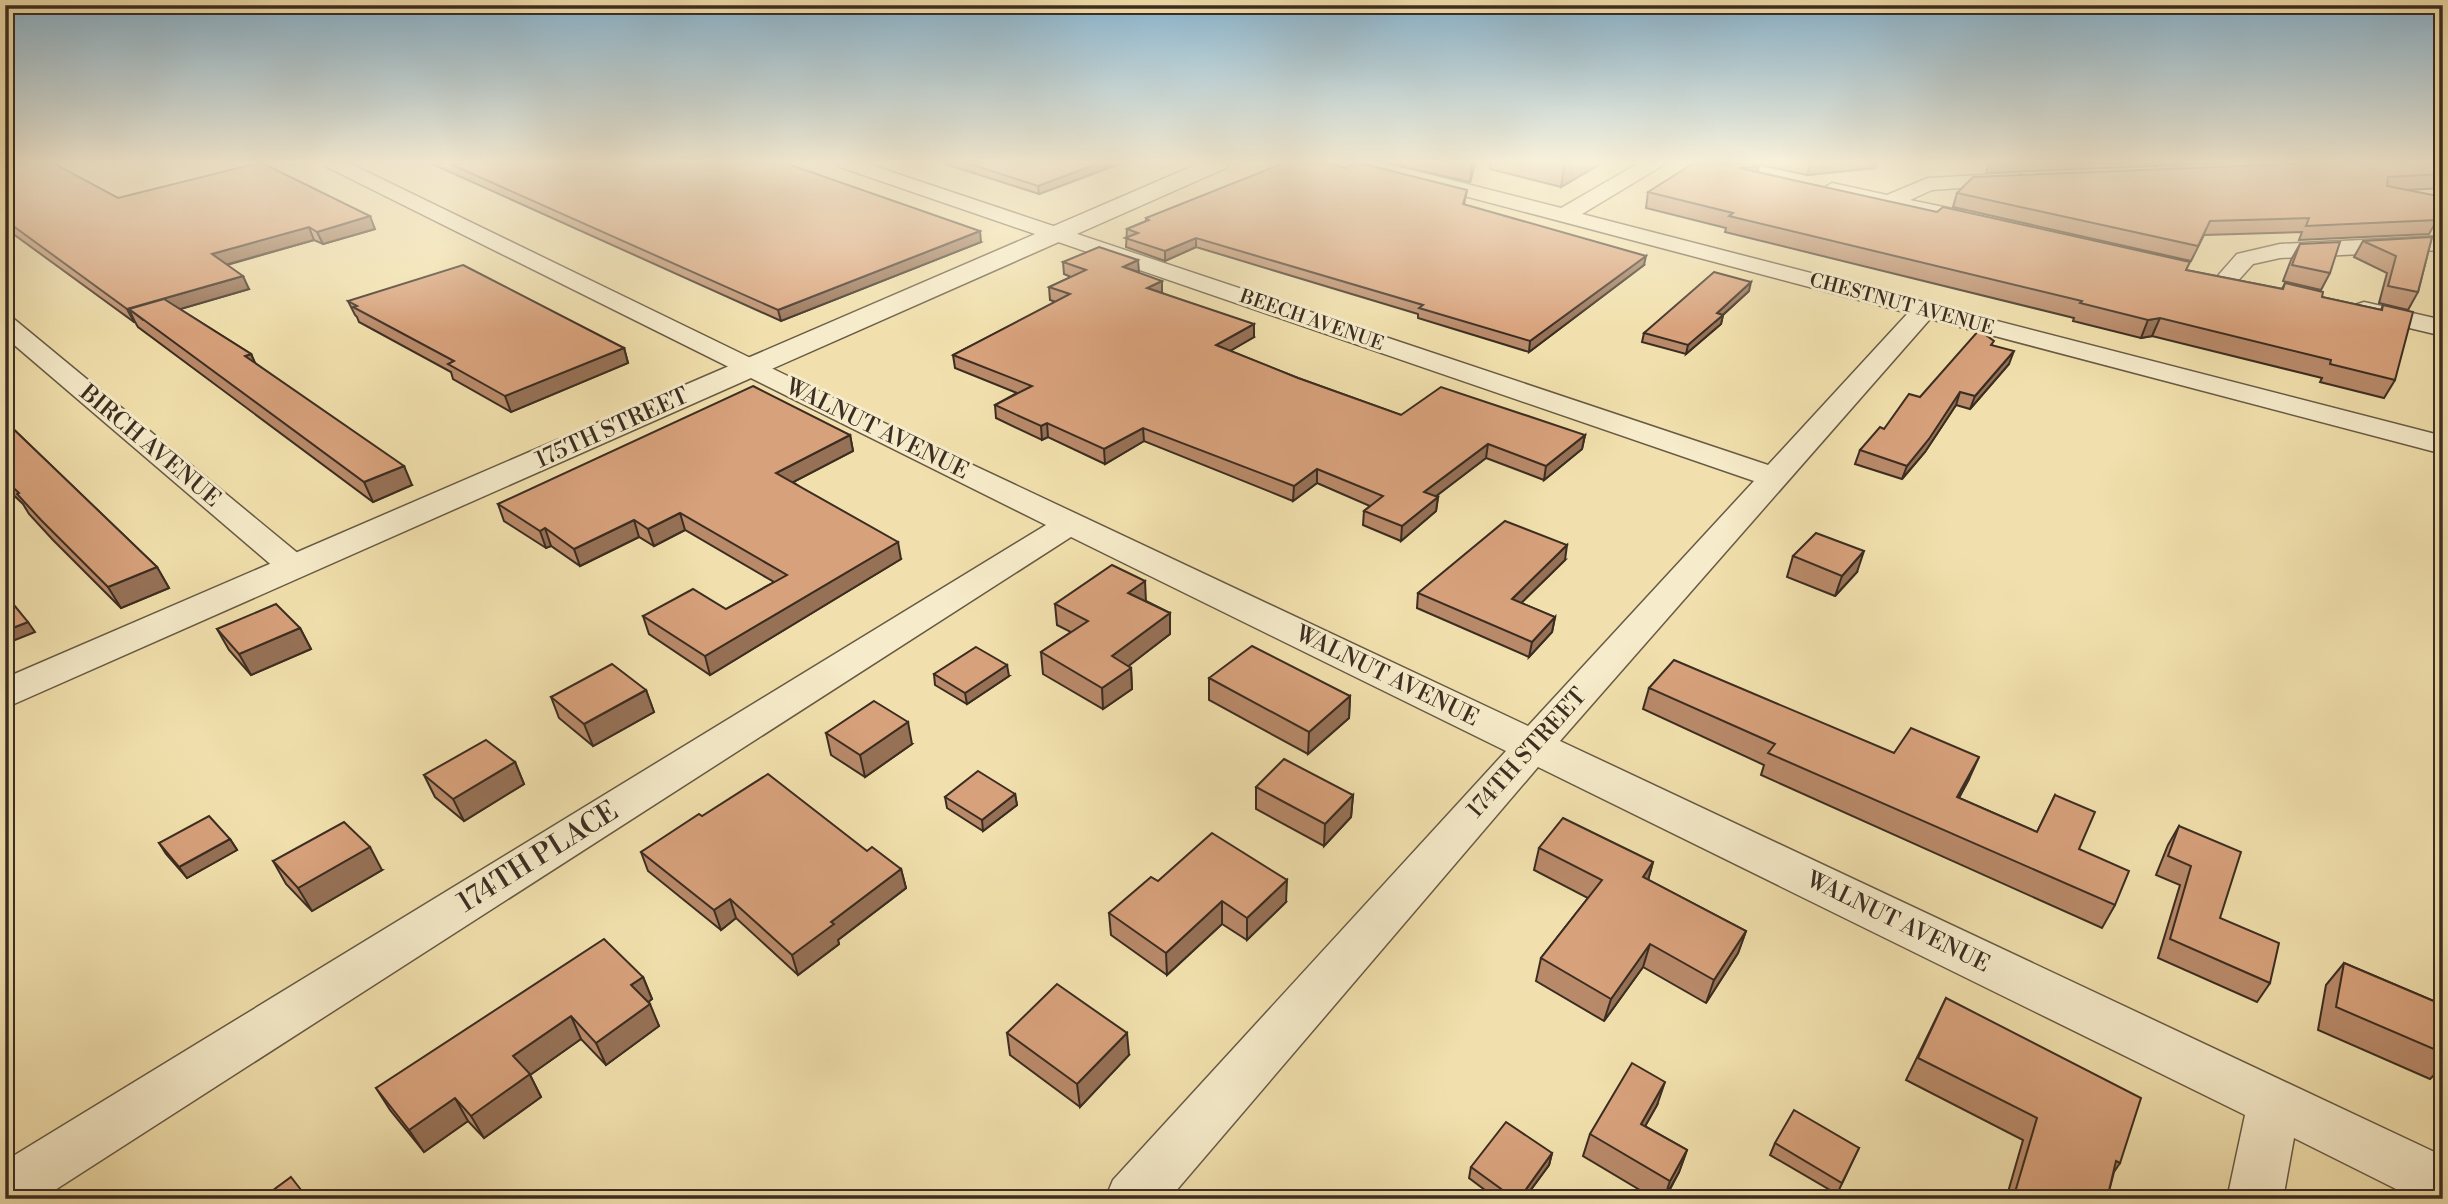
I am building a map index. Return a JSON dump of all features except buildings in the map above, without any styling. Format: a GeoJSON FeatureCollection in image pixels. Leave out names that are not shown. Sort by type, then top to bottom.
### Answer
{"type":"FeatureCollection","features":[{"type":"Feature","properties":{"kind":"street","name":"WALNUT AVENUE"},"geometry":{"type":"LineString","coordinates":[[449,219],[1532,747],[2443,1184]]}},
{"type":"Feature","properties":{"kind":"street","name":"BEECH AVENUE"},"geometry":{"type":"LineString","coordinates":[[1016,219],[1776,478]]}},
{"type":"Feature","properties":{"kind":"street","name":"175TH STREET"},"geometry":{"type":"LineString","coordinates":[[5,694],[1090,219]]}},
{"type":"Feature","properties":{"kind":"street","name":"CHESTNUT AVENUE"},"geometry":{"type":"LineString","coordinates":[[1581,219],[2443,445]]}},
{"type":"Feature","properties":{"kind":"street"},"geometry":{"type":"LineString","coordinates":[[2227,279],[2245,258],[2280,251],[2443,243]]}},
{"type":"Feature","properties":{"kind":"street"},"geometry":{"type":"LineString","coordinates":[[2200,273],[2254,285]]}},
{"type":"Feature","properties":{"kind":"street"},"geometry":{"type":"LineString","coordinates":[[2348,307],[2443,328]]}},
{"type":"Feature","properties":{"kind":"street","name":"174TH STREET"},"geometry":{"type":"LineString","coordinates":[[1133,1199],[1532,747],[1924,310]]}},
{"type":"Feature","properties":{"kind":"street","name":"BIRCH AVENUE"},"geometry":{"type":"LineString","coordinates":[[5,324],[294,567]]}},
{"type":"Feature","properties":{"kind":"street","name":"174TH PLACE"},"geometry":{"type":"LineString","coordinates":[[5,1191],[1071,523]]}},
{"type":"Feature","properties":{"kind":"street"},"geometry":{"type":"LineString","coordinates":[[2255,1199],[2274,1103]]}}]}
